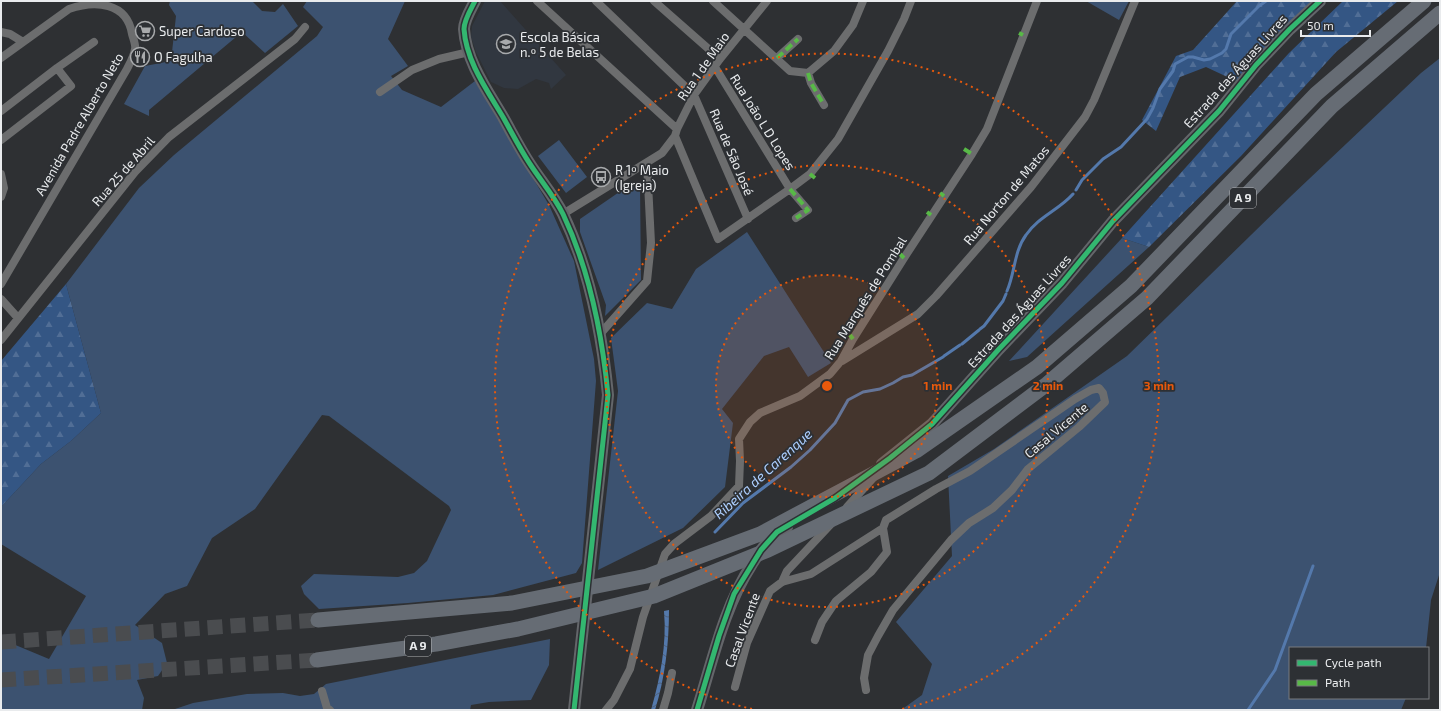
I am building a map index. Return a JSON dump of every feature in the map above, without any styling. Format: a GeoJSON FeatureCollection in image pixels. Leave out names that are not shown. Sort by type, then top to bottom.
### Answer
{"type":"FeatureCollection","features":[{"type":"Feature","properties":{"kind":"highway","name":"A 9"},"geometry":{"type":"LineString","coordinates":[[318,620],[512,603],[647,576],[760,534],[916,451],[1037,367],[1131,286],[1316,94],[1424,1]]}},
{"type":"Feature","properties":{"kind":"highway","name":"A 9"},"geometry":{"type":"LineString","coordinates":[[317,660],[436,644],[518,629],[654,596],[768,550],[929,473],[1047,384],[1147,298],[1332,106],[1440,13]]}},
{"type":"Feature","properties":{"kind":"street"},"geometry":{"type":"LineString","coordinates":[[475,1],[464,28],[468,52],[482,82],[521,149],[551,193],[563,214],[592,291],[601,332],[608,395],[574,710]]}},
{"type":"Feature","properties":{"kind":"street"},"geometry":{"type":"LineString","coordinates":[[537,1],[676,132],[718,239],[790,189],[812,176],[838,138],[888,51],[911,1]]}},
{"type":"Feature","properties":{"kind":"street"},"geometry":{"type":"LineString","coordinates":[[596,1],[694,95]]}},
{"type":"Feature","properties":{"kind":"street"},"geometry":{"type":"LineString","coordinates":[[654,1],[720,59]]}},
{"type":"Feature","properties":{"kind":"street"},"geometry":{"type":"LineString","coordinates":[[713,1],[790,71],[808,73],[834,51],[853,24],[863,1]]}},
{"type":"Feature","properties":{"kind":"street","name":"Rua 1 de Maio"},"geometry":{"type":"LineString","coordinates":[[563,214],[662,153],[676,132],[694,95],[720,59],[767,1]]}},
{"type":"Feature","properties":{"kind":"street","name":"Rua Marquês de Pombal"},"geometry":{"type":"LineString","coordinates":[[606,710],[614,700],[630,669],[643,617],[665,554],[674,544],[711,516],[739,486],[739,439],[750,422],[760,413],[800,396],[830,374],[841,361],[852,337],[929,213],[972,154],[987,129],[1021,34],[1037,1]]}},
{"type":"Feature","properties":{"kind":"street","name":"Rua Norton de Matos"},"geometry":{"type":"LineString","coordinates":[[841,361],[918,314],[936,296],[1031,187],[1085,117],[1102,84],[1135,1]]}},
{"type":"Feature","properties":{"kind":"street","name":"Estrada das Águas Livres"},"geometry":{"type":"LineString","coordinates":[[697,710],[719,636],[734,594],[761,550],[777,532],[835,498],[890,458],[932,424],[999,349],[1062,283],[1113,221],[1219,111],[1256,65],[1290,29],[1320,1]]}},
{"type":"Feature","properties":{"kind":"street","name":"Avenida Padre Alberto Neto"},"geometry":{"type":"LineString","coordinates":[[1,58],[78,4],[103,2],[114,6],[131,24],[135,49],[127,69],[1,284]]}},
{"type":"Feature","properties":{"kind":"street","name":"Rua 25 de Abril"},"geometry":{"type":"LineString","coordinates":[[1,340],[135,172],[159,147],[169,137],[296,39],[305,27]]}},
{"type":"Feature","properties":{"kind":"street"},"geometry":{"type":"LineString","coordinates":[[1,32],[10,34],[23,42]]}},
{"type":"Feature","properties":{"kind":"street"},"geometry":{"type":"LineString","coordinates":[[777,58],[798,39]]}},
{"type":"Feature","properties":{"kind":"street"},"geometry":{"type":"LineString","coordinates":[[1,111],[94,42]]}},
{"type":"Feature","properties":{"kind":"street"},"geometry":{"type":"LineString","coordinates":[[380,92],[412,70],[439,59],[468,52]]}},
{"type":"Feature","properties":{"kind":"street","name":"Rua João L D Lopes"},"geometry":{"type":"LineString","coordinates":[[715,67],[790,189],[808,210],[796,218]]}},
{"type":"Feature","properties":{"kind":"street"},"geometry":{"type":"LineString","coordinates":[[1,140],[70,86],[57,68]]}},
{"type":"Feature","properties":{"kind":"street"},"geometry":{"type":"LineString","coordinates":[[808,73],[811,83],[824,105]]}},
{"type":"Feature","properties":{"kind":"street","name":"Rua de São José"},"geometry":{"type":"LineString","coordinates":[[694,95],[748,219]]}},
{"type":"Feature","properties":{"kind":"street"},"geometry":{"type":"LineString","coordinates":[[964,149],[972,154]]}},
{"type":"Feature","properties":{"kind":"street"},"geometry":{"type":"LineString","coordinates":[[601,332],[647,281],[651,243],[647,163]]}},
{"type":"Feature","properties":{"kind":"street"},"geometry":{"type":"LineString","coordinates":[[1,174],[4,188],[1,197]]}},
{"type":"Feature","properties":{"kind":"street"},"geometry":{"type":"LineString","coordinates":[[1,299],[18,318]]}},
{"type":"Feature","properties":{"kind":"street","name":"Casal Vicente"},"geometry":{"type":"LineString","coordinates":[[735,687],[747,643],[770,590],[782,582],[811,574],[883,528],[886,520],[936,489],[970,471],[1075,399],[1091,390],[1099,388],[1103,393],[1105,402],[1079,427],[1028,468],[1012,490],[993,508],[969,523],[951,540],[893,610],[868,655],[864,678],[866,690]]}},
{"type":"Feature","properties":{"kind":"street"},"geometry":{"type":"LineString","coordinates":[[782,582],[787,571],[795,561],[862,492],[890,458]]}},
{"type":"Feature","properties":{"kind":"street"},"geometry":{"type":"LineString","coordinates":[[815,640],[822,622],[836,601],[871,572],[887,552],[883,528]]}},
{"type":"Feature","properties":{"kind":"street"},"geometry":{"type":"LineString","coordinates":[[663,710],[672,673]]}},
{"type":"Feature","properties":{"kind":"street"},"geometry":{"type":"LineString","coordinates":[[322,691],[330,710]]}},
{"type":"Feature","properties":{"kind":"shaded area"},"geometry":{"type":"Polygon","coordinates":[[[170,1],[252,1],[262,11],[275,12],[283,4],[298,26],[265,53],[242,32],[149,110],[149,116],[124,104],[145,66],[171,61],[176,16],[169,5],[170,1]]]}},
{"type":"Feature","properties":{"kind":"shaded area"},"geometry":{"type":"Polygon","coordinates":[[[307,1],[405,1],[388,39],[408,66],[391,76],[402,90],[441,107],[475,81],[549,205],[574,261],[594,359],[596,381],[582,563],[576,573],[493,595],[319,609],[304,594],[301,586],[314,574],[398,577],[414,573],[427,561],[451,510],[449,506],[329,416],[322,415],[255,509],[212,538],[187,586],[165,594],[135,625],[162,643],[167,663],[158,676],[137,680],[144,698],[142,710],[1,710],[1,639],[49,659],[86,596],[1,544],[1,507],[41,464],[71,441],[101,413],[66,284],[139,188],[174,155],[317,36],[323,27],[303,7],[307,1]]]}},
{"type":"Feature","properties":{"kind":"shaded area","name":"Escola Básica n.º 5 de Belas"},"geometry":{"type":"Polygon","coordinates":[[[485,1],[500,1],[566,75],[551,89],[549,83],[536,79],[518,89],[504,88],[491,82],[476,52],[471,37],[472,26],[485,1]]]}},
{"type":"Feature","properties":{"kind":"shaded area"},"geometry":{"type":"Polygon","coordinates":[[[1086,1],[1129,1],[1119,20],[1086,1]]]}},
{"type":"Feature","properties":{"kind":"shaded area"},"geometry":{"type":"Polygon","coordinates":[[[1440,58],[1440,572],[1431,600],[1426,647],[1289,647],[1289,699],[1406,699],[1401,710],[901,710],[922,695],[932,664],[896,622],[952,556],[948,476],[994,449],[1127,356],[1290,197],[1421,73],[1440,58]]]}},
{"type":"Feature","properties":{"kind":"shaded area"},"geometry":{"type":"Polygon","coordinates":[[[559,140],[587,177],[566,193],[538,156],[559,140]]]}},
{"type":"Feature","properties":{"kind":"shaded area"},"geometry":{"type":"Polygon","coordinates":[[[640,184],[641,280],[605,316],[606,305],[580,232],[580,219],[628,186],[640,184]]]}},
{"type":"Feature","properties":{"kind":"shaded area"},"geometry":{"type":"Polygon","coordinates":[[[747,232],[831,363],[808,377],[789,347],[764,356],[722,409],[733,423],[725,487],[683,528],[598,570],[618,391],[611,338],[647,303],[672,309],[696,269],[747,232]]]}},
{"type":"Feature","properties":{"kind":"shaded area"},"geometry":{"type":"Polygon","coordinates":[[[1122,238],[1149,247],[1027,357],[1009,361],[1122,238]]]}},
{"type":"Feature","properties":{"kind":"shaded area"},"geometry":{"type":"Polygon","coordinates":[[[550,639],[549,665],[531,700],[489,702],[471,705],[470,710],[172,710],[193,703],[247,694],[283,693],[300,696],[314,694],[326,684],[550,639]]]}},
{"type":"Feature","properties":{"kind":"green space"},"geometry":{"type":"Polygon","coordinates":[[[1237,1],[1313,1],[1236,81],[1206,67],[1180,77],[1156,131],[1142,120],[1176,56],[1193,50],[1237,1]]]}},
{"type":"Feature","properties":{"kind":"green space"},"geometry":{"type":"Polygon","coordinates":[[[1343,1],[1398,1],[1336,52],[1241,156],[1149,247],[1122,238],[1289,53],[1343,1]]]}},
{"type":"Feature","properties":{"kind":"green space"},"geometry":{"type":"Polygon","coordinates":[[[66,284],[101,413],[71,441],[41,464],[1,507],[1,361],[66,284]]]}},
{"type":"Feature","properties":{"kind":"water"},"geometry":{"type":"Polygon","coordinates":[[[669,610],[664,673],[655,710],[651,710],[664,649],[664,611],[669,610]]]}},
{"type":"Feature","properties":{"kind":"waterway","name":"Ribeira de Carenque"},"geometry":{"type":"LineString","coordinates":[[1076,190],[1082,180],[1103,159],[1121,147],[1147,119],[1160,89],[1173,71],[1175,64],[1188,57],[1204,60],[1210,59],[1222,53],[1226,49],[1231,34],[1266,1]]}},
{"type":"Feature","properties":{"kind":"waterway","name":"Ribeira de Carenque"},"geometry":{"type":"LineString","coordinates":[[1007,291],[1019,248],[1026,235],[1036,223],[1061,205],[1073,194]]}},
{"type":"Feature","properties":{"kind":"waterway","name":"Ribeira de Carenque"},"geometry":{"type":"LineString","coordinates":[[980,329],[1003,301],[1006,294]]}},
{"type":"Feature","properties":{"kind":"waterway","name":"Ribeira de Carenque"},"geometry":{"type":"LineString","coordinates":[[962,344],[979,330]]}},
{"type":"Feature","properties":{"kind":"waterway","name":"Ribeira de Carenque"},"geometry":{"type":"LineString","coordinates":[[944,356],[960,345]]}},
{"type":"Feature","properties":{"kind":"waterway","name":"Ribeira de Carenque"},"geometry":{"type":"LineString","coordinates":[[715,532],[743,503],[791,467],[810,450],[835,423],[848,400],[863,392],[880,389],[903,377],[912,375],[943,357]]}},
{"type":"Feature","properties":{"kind":"waterway"},"geometry":{"type":"LineString","coordinates":[[1248,710],[1275,670],[1313,566]]}},
{"type":"Feature","properties":{"kind":"tunnel"},"geometry":{"type":"LineString","coordinates":[[1,642],[318,620]]}},
{"type":"Feature","properties":{"kind":"tunnel"},"geometry":{"type":"LineString","coordinates":[[1,680],[317,660]]}},
{"type":"Feature","properties":{"kind":"marked path"},"geometry":{"type":"LineString","coordinates":[[1019,33],[1023,35]]}},
{"type":"Feature","properties":{"kind":"marked path"},"geometry":{"type":"LineString","coordinates":[[777,58],[798,39]]}},
{"type":"Feature","properties":{"kind":"marked path"},"geometry":{"type":"LineString","coordinates":[[808,73],[811,83],[824,105]]}},
{"type":"Feature","properties":{"kind":"marked path"},"geometry":{"type":"LineString","coordinates":[[964,149],[972,154]]}},
{"type":"Feature","properties":{"kind":"marked path"},"geometry":{"type":"LineString","coordinates":[[810,174],[815,178]]}},
{"type":"Feature","properties":{"kind":"marked path"},"geometry":{"type":"LineString","coordinates":[[790,189],[808,210],[796,218]]}},
{"type":"Feature","properties":{"kind":"marked path"},"geometry":{"type":"LineString","coordinates":[[940,193],[944,196]]}},
{"type":"Feature","properties":{"kind":"marked path"},"geometry":{"type":"LineString","coordinates":[[927,212],[931,215]]}},
{"type":"Feature","properties":{"kind":"marked path"},"geometry":{"type":"LineString","coordinates":[[900,254],[904,258]]}},
{"type":"Feature","properties":{"kind":"marked path"},"geometry":{"type":"LineString","coordinates":[[850,335],[853,339]]}},
{"type":"Feature","properties":{"kind":"cycle path"},"geometry":{"type":"LineString","coordinates":[[475,1],[464,26],[466,41],[473,64],[523,153],[556,201],[563,214],[581,258],[588,280],[602,349],[608,395],[574,710]]}},
{"type":"Feature","properties":{"kind":"cycle path"},"geometry":{"type":"LineString","coordinates":[[697,710],[719,636],[734,594],[761,550],[777,532],[835,498],[890,458],[932,424],[999,349],[1062,283],[1113,221],[1219,111],[1256,65],[1290,29],[1320,1]]}},
{"type":"Feature","properties":{"kind":"place","name":"Super Cardoso"},"geometry":{"type":"Point","coordinates":[145,31]}},
{"type":"Feature","properties":{"kind":"place","name":"Escola Básica n.º 5 de Belas"},"geometry":{"type":"Point","coordinates":[506,44]}},
{"type":"Feature","properties":{"kind":"place","name":"O Fagulha"},"geometry":{"type":"Point","coordinates":[140,57]}},
{"type":"Feature","properties":{"kind":"place","name":"R 1º Maio (Igreja)"},"geometry":{"type":"Point","coordinates":[601,177]}}]}
